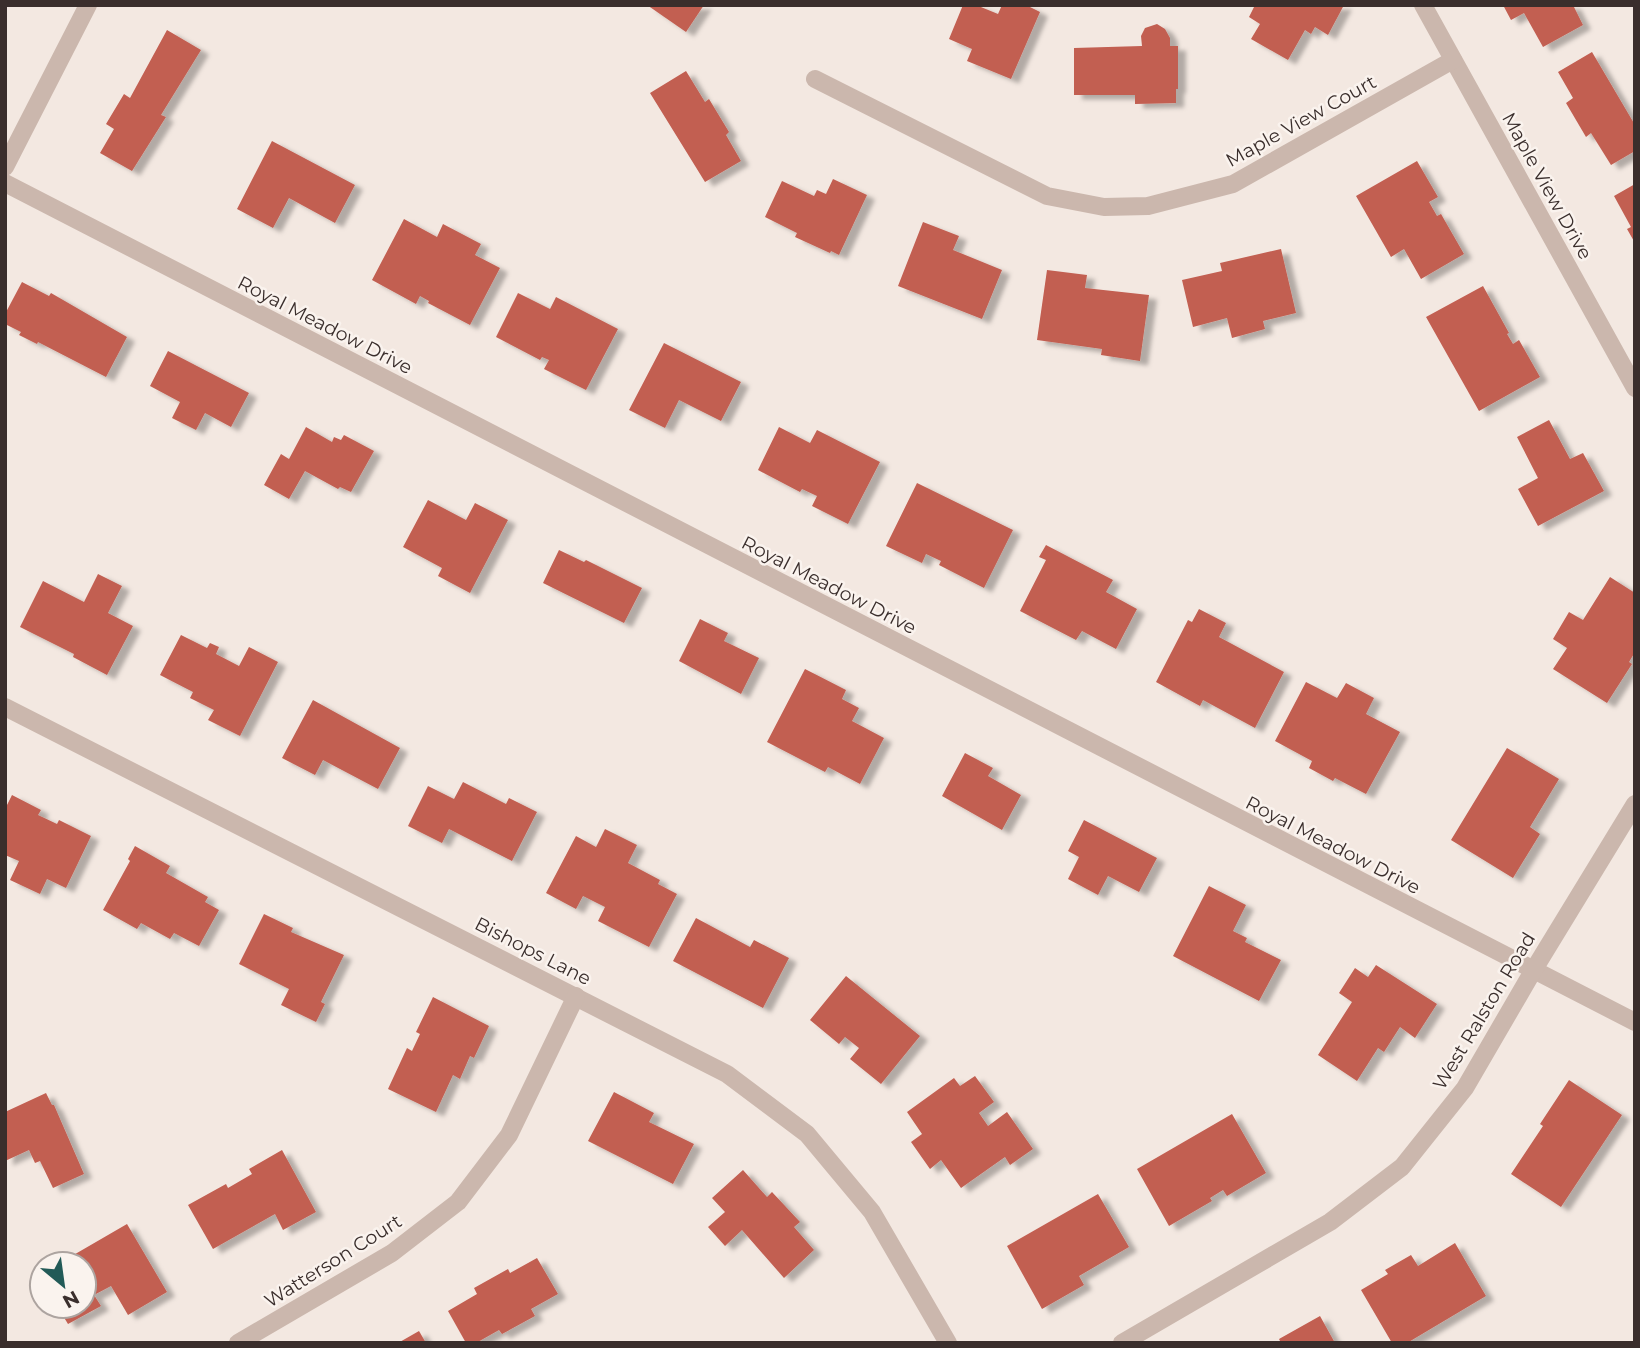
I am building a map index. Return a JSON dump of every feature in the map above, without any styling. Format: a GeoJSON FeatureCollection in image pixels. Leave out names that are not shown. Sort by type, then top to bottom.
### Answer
{"type":"FeatureCollection","features":[{"type":"Feature","properties":{"kind":"street"},"geometry":{"type":"LineString","coordinates":[[5,167],[88,5]]}},
{"type":"Feature","properties":{"kind":"street","name":"Maple View Drive"},"geometry":{"type":"LineString","coordinates":[[1423,5],[1635,388]]}},
{"type":"Feature","properties":{"kind":"street","name":"Maple View Court"},"geometry":{"type":"LineString","coordinates":[[815,79],[1047,196],[1104,207],[1148,206],[1233,184],[1453,60]]}},
{"type":"Feature","properties":{"kind":"street","name":"Royal Meadow Drive"},"geometry":{"type":"LineString","coordinates":[[5,183],[1635,1022]]}},
{"type":"Feature","properties":{"kind":"street","name":"Bishops Lane"},"geometry":{"type":"LineString","coordinates":[[5,707],[727,1074],[807,1135],[872,1212],[948,1343]]}},
{"type":"Feature","properties":{"kind":"street","name":"West Ralston Road"},"geometry":{"type":"LineString","coordinates":[[1122,1343],[1330,1222],[1402,1167],[1465,1088],[1635,804]]}},
{"type":"Feature","properties":{"kind":"street","name":"Watterson Court"},"geometry":{"type":"LineString","coordinates":[[239,1343],[392,1253],[458,1202],[509,1135],[576,996]]}},
{"type":"Feature","properties":{"kind":"building"},"geometry":{"type":"Polygon","coordinates":[[[647,5],[704,5],[686,32],[647,5]]]}},
{"type":"Feature","properties":{"kind":"building"},"geometry":{"type":"Polygon","coordinates":[[[963,5],[976,5],[998,14],[1002,5],[1026,5],[1040,12],[1011,79],[967,61],[972,49],[949,39],[963,5]]]}},
{"type":"Feature","properties":{"kind":"building"},"geometry":{"type":"Polygon","coordinates":[[[1255,5],[1344,5],[1328,35],[1315,27],[1311,34],[1305,30],[1288,60],[1251,39],[1260,24],[1249,17],[1255,5]]]}},
{"type":"Feature","properties":{"kind":"building"},"geometry":{"type":"Polygon","coordinates":[[[1503,5],[1573,5],[1583,25],[1543,47],[1524,13],[1511,20],[1503,5]]]}},
{"type":"Feature","properties":{"kind":"building"},"geometry":{"type":"Polygon","coordinates":[[[1157,24],[1165,29],[1170,38],[1170,46],[1178,46],[1176,103],[1135,104],[1135,95],[1074,95],[1074,48],[1142,46],[1141,36],[1145,28],[1157,24]]]}},
{"type":"Feature","properties":{"kind":"building"},"geometry":{"type":"Polygon","coordinates":[[[167,30],[201,50],[161,115],[166,117],[132,171],[100,153],[114,129],[106,124],[124,94],[130,98],[167,30]]]}},
{"type":"Feature","properties":{"kind":"building"},"geometry":{"type":"Polygon","coordinates":[[[1592,52],[1635,125],[1635,151],[1611,165],[1591,133],[1586,137],[1566,103],[1573,98],[1558,72],[1592,52]]]}},
{"type":"Feature","properties":{"kind":"building"},"geometry":{"type":"Polygon","coordinates":[[[686,71],[705,102],[709,99],[729,132],[726,135],[741,161],[705,182],[650,93],[686,71]]]}},
{"type":"Feature","properties":{"kind":"building"},"geometry":{"type":"Polygon","coordinates":[[[272,141],[355,185],[335,223],[289,198],[273,228],[237,209],[272,141]]]}},
{"type":"Feature","properties":{"kind":"building"},"geometry":{"type":"Polygon","coordinates":[[[1417,161],[1438,197],[1429,202],[1437,216],[1441,214],[1464,254],[1421,279],[1404,249],[1391,257],[1356,196],[1417,161]]]}},
{"type":"Feature","properties":{"kind":"building"},"geometry":{"type":"Polygon","coordinates":[[[833,179],[867,195],[839,255],[795,237],[797,233],[765,217],[782,181],[814,196],[817,190],[826,194],[833,179]]]}},
{"type":"Feature","properties":{"kind":"building"},"geometry":{"type":"Polygon","coordinates":[[[1635,184],[1635,243],[1627,229],[1631,227],[1614,196],[1635,184]]]}},
{"type":"Feature","properties":{"kind":"building"},"geometry":{"type":"Polygon","coordinates":[[[404,219],[437,237],[443,224],[481,244],[475,255],[500,268],[470,325],[420,296],[416,304],[372,280],[404,219]]]}},
{"type":"Feature","properties":{"kind":"building"},"geometry":{"type":"Polygon","coordinates":[[[923,222],[959,236],[953,250],[1002,270],[982,319],[898,286],[923,222]]]}},
{"type":"Feature","properties":{"kind":"building"},"geometry":{"type":"Polygon","coordinates":[[[1281,249],[1296,313],[1263,321],[1265,329],[1232,338],[1227,318],[1193,327],[1182,280],[1222,271],[1220,263],[1281,249]]]}},
{"type":"Feature","properties":{"kind":"building"},"geometry":{"type":"Polygon","coordinates":[[[1047,270],[1087,275],[1085,288],[1149,295],[1140,361],[1101,355],[1102,349],[1037,340],[1047,270]]]}},
{"type":"Feature","properties":{"kind":"building"},"geometry":{"type":"Polygon","coordinates":[[[22,282],[49,296],[51,293],[127,337],[106,377],[19,335],[21,332],[5,324],[5,314],[22,282]]]}},
{"type":"Feature","properties":{"kind":"building"},"geometry":{"type":"Polygon","coordinates":[[[1483,286],[1513,344],[1519,340],[1540,377],[1479,411],[1426,317],[1483,286]]]}},
{"type":"Feature","properties":{"kind":"building"},"geometry":{"type":"Polygon","coordinates":[[[518,293],[550,309],[556,297],[618,329],[586,390],[544,369],[549,360],[542,357],[540,360],[496,337],[518,293]]]}},
{"type":"Feature","properties":{"kind":"building"},"geometry":{"type":"Polygon","coordinates":[[[664,343],[741,382],[721,421],[679,400],[665,428],[629,410],[664,343]]]}},
{"type":"Feature","properties":{"kind":"building"},"geometry":{"type":"Polygon","coordinates":[[[168,351],[249,393],[231,427],[205,413],[196,430],[172,418],[180,402],[150,386],[168,351]]]}},
{"type":"Feature","properties":{"kind":"building"},"geometry":{"type":"Polygon","coordinates":[[[1549,420],[1570,459],[1583,453],[1604,491],[1538,526],[1518,489],[1538,478],[1517,437],[1549,420]]]}},
{"type":"Feature","properties":{"kind":"building"},"geometry":{"type":"Polygon","coordinates":[[[306,427],[332,442],[334,437],[341,440],[344,435],[374,451],[351,492],[340,487],[338,489],[305,471],[289,499],[264,485],[281,454],[289,459],[306,427]]]}},
{"type":"Feature","properties":{"kind":"building"},"geometry":{"type":"Polygon","coordinates":[[[779,427],[810,443],[817,430],[880,462],[848,524],[812,506],[817,496],[802,489],[800,492],[758,470],[779,427]]]}},
{"type":"Feature","properties":{"kind":"building"},"geometry":{"type":"Polygon","coordinates":[[[917,483],[1013,530],[984,588],[939,565],[941,561],[926,554],[922,563],[886,546],[917,483]]]}},
{"type":"Feature","properties":{"kind":"building"},"geometry":{"type":"Polygon","coordinates":[[[428,500],[466,520],[475,503],[508,520],[470,593],[438,576],[442,568],[403,547],[428,500]]]}},
{"type":"Feature","properties":{"kind":"building"},"geometry":{"type":"Polygon","coordinates":[[[1046,545],[1113,580],[1106,592],[1137,609],[1116,649],[1082,631],[1076,640],[1020,611],[1046,560],[1039,557],[1046,545]]]}},
{"type":"Feature","properties":{"kind":"building"},"geometry":{"type":"Polygon","coordinates":[[[559,550],[584,562],[586,560],[642,588],[624,623],[543,583],[559,550]]]}},
{"type":"Feature","properties":{"kind":"building"},"geometry":{"type":"Polygon","coordinates":[[[98,574],[122,586],[108,613],[133,626],[107,675],[73,657],[74,654],[20,627],[43,581],[84,602],[98,574]]]}},
{"type":"Feature","properties":{"kind":"building"},"geometry":{"type":"Polygon","coordinates":[[[1610,577],[1635,593],[1635,652],[1629,662],[1632,664],[1607,703],[1553,669],[1567,648],[1553,639],[1569,612],[1583,620],[1610,577]]]}},
{"type":"Feature","properties":{"kind":"building"},"geometry":{"type":"Polygon","coordinates":[[[1199,609],[1226,623],[1219,637],[1284,672],[1255,728],[1203,700],[1200,706],[1156,682],[1188,620],[1192,622],[1199,609]]]}},
{"type":"Feature","properties":{"kind":"building"},"geometry":{"type":"Polygon","coordinates":[[[700,619],[728,633],[724,641],[759,658],[741,694],[679,661],[700,619]]]}},
{"type":"Feature","properties":{"kind":"building"},"geometry":{"type":"Polygon","coordinates":[[[181,635],[207,648],[210,643],[219,647],[216,654],[239,666],[249,647],[278,662],[240,736],[208,720],[214,710],[190,698],[193,692],[160,675],[181,635]]]}},
{"type":"Feature","properties":{"kind":"building"},"geometry":{"type":"Polygon","coordinates":[[[805,669],[846,690],[842,699],[859,708],[852,721],[884,738],[860,784],[828,767],[825,772],[767,742],[805,669]]]}},
{"type":"Feature","properties":{"kind":"building"},"geometry":{"type":"Polygon","coordinates":[[[1306,682],[1337,698],[1346,683],[1374,698],[1366,714],[1400,732],[1366,794],[1309,768],[1312,761],[1275,741],[1306,682]]]}},
{"type":"Feature","properties":{"kind":"building"},"geometry":{"type":"Polygon","coordinates":[[[313,700],[400,748],[378,789],[323,760],[315,775],[282,758],[313,700]]]}},
{"type":"Feature","properties":{"kind":"building"},"geometry":{"type":"Polygon","coordinates":[[[1507,748],[1559,779],[1530,827],[1540,834],[1513,878],[1451,840],[1507,748]]]}},
{"type":"Feature","properties":{"kind":"building"},"geometry":{"type":"Polygon","coordinates":[[[965,753],[993,768],[988,776],[1021,795],[1002,830],[942,796],[965,753]]]}},
{"type":"Feature","properties":{"kind":"building"},"geometry":{"type":"Polygon","coordinates":[[[463,782],[506,804],[509,798],[537,812],[512,861],[449,829],[442,843],[408,826],[428,786],[454,799],[463,782]]]}},
{"type":"Feature","properties":{"kind":"building"},"geometry":{"type":"Polygon","coordinates":[[[12,795],[41,810],[38,815],[57,824],[59,820],[91,836],[66,888],[47,879],[40,894],[10,880],[19,861],[5,855],[5,809],[12,795]]]}},
{"type":"Feature","properties":{"kind":"building"},"geometry":{"type":"Polygon","coordinates":[[[1084,820],[1157,858],[1139,892],[1108,876],[1098,895],[1068,879],[1079,857],[1068,851],[1084,820]]]}},
{"type":"Feature","properties":{"kind":"building"},"geometry":{"type":"Polygon","coordinates":[[[605,829],[637,845],[628,863],[660,880],[658,884],[677,894],[649,947],[598,921],[605,907],[583,896],[576,909],[546,893],[576,836],[596,847],[605,829]]]}},
{"type":"Feature","properties":{"kind":"building"},"geometry":{"type":"Polygon","coordinates":[[[135,846],[170,866],[166,873],[208,897],[205,902],[219,910],[199,946],[174,933],[170,939],[141,923],[137,929],[103,910],[130,861],[128,859],[135,846]]]}},
{"type":"Feature","properties":{"kind":"building"},"geometry":{"type":"Polygon","coordinates":[[[1209,886],[1246,905],[1233,931],[1247,938],[1245,942],[1281,960],[1259,1001],[1173,956],[1209,886]]]}},
{"type":"Feature","properties":{"kind":"building"},"geometry":{"type":"Polygon","coordinates":[[[264,914],[293,928],[291,932],[344,955],[321,1002],[325,1004],[316,1022],[281,1005],[289,989],[239,964],[264,914]]]}},
{"type":"Feature","properties":{"kind":"building"},"geometry":{"type":"Polygon","coordinates":[[[696,918],[750,947],[754,940],[789,958],[763,1008],[673,961],[696,918]]]}},
{"type":"Feature","properties":{"kind":"building"},"geometry":{"type":"Polygon","coordinates":[[[1376,965],[1437,1004],[1415,1038],[1400,1027],[1384,1052],[1378,1048],[1357,1081],[1318,1055],[1352,1002],[1339,993],[1355,968],[1368,977],[1376,965]]]}},
{"type":"Feature","properties":{"kind":"building"},"geometry":{"type":"Polygon","coordinates":[[[846,976],[920,1036],[881,1084],[850,1059],[859,1048],[845,1037],[839,1044],[810,1020],[846,976]]]}},
{"type":"Feature","properties":{"kind":"building"},"geometry":{"type":"Polygon","coordinates":[[[433,997],[489,1026],[474,1058],[470,1056],[460,1079],[453,1075],[436,1112],[388,1089],[407,1048],[412,1051],[420,1034],[416,1032],[433,997]]]}},
{"type":"Feature","properties":{"kind":"building"},"geometry":{"type":"Polygon","coordinates":[[[975,1076],[994,1102],[979,1113],[988,1126],[1007,1112],[1033,1149],[1010,1165],[1005,1157],[961,1188],[941,1160],[930,1169],[911,1142],[922,1134],[907,1112],[954,1078],[960,1086],[975,1076]]]}},
{"type":"Feature","properties":{"kind":"building"},"geometry":{"type":"Polygon","coordinates":[[[1569,1080],[1622,1115],[1561,1207],[1511,1174],[1569,1080]]]}},
{"type":"Feature","properties":{"kind":"building"},"geometry":{"type":"Polygon","coordinates":[[[614,1092],[654,1113],[649,1122],[694,1144],[673,1184],[588,1141],[614,1092]]]}},
{"type":"Feature","properties":{"kind":"building"},"geometry":{"type":"Polygon","coordinates":[[[46,1093],[54,1105],[84,1174],[53,1188],[40,1161],[35,1163],[29,1150],[5,1161],[5,1112],[46,1093]]]}},
{"type":"Feature","properties":{"kind":"building"},"geometry":{"type":"Polygon","coordinates":[[[1232,1114],[1266,1173],[1227,1196],[1223,1190],[1210,1198],[1212,1201],[1169,1226],[1137,1169],[1232,1114]]]}},
{"type":"Feature","properties":{"kind":"building"},"geometry":{"type":"Polygon","coordinates":[[[282,1150],[316,1212],[283,1230],[275,1214],[213,1249],[188,1205],[226,1184],[228,1188],[252,1174],[249,1169],[282,1150]]]}},
{"type":"Feature","properties":{"kind":"building"},"geometry":{"type":"Polygon","coordinates":[[[743,1170],[767,1197],[772,1192],[800,1222],[794,1227],[814,1250],[784,1278],[742,1230],[725,1246],[708,1227],[725,1212],[712,1198],[743,1170]]]}},
{"type":"Feature","properties":{"kind":"building"},"geometry":{"type":"Polygon","coordinates":[[[1098,1194],[1129,1247],[1079,1276],[1084,1285],[1042,1309],[1007,1246],[1098,1194]]]}},
{"type":"Feature","properties":{"kind":"building"},"geometry":{"type":"Polygon","coordinates":[[[127,1224],[167,1292],[128,1315],[111,1286],[98,1293],[98,1250],[82,1250],[127,1224]]]}},
{"type":"Feature","properties":{"kind":"building"},"geometry":{"type":"Polygon","coordinates":[[[1455,1243],[1486,1296],[1407,1343],[1392,1343],[1361,1290],[1388,1274],[1385,1270],[1411,1255],[1418,1266],[1455,1243]]]}},
{"type":"Feature","properties":{"kind":"building"},"geometry":{"type":"Polygon","coordinates":[[[537,1258],[558,1294],[531,1309],[535,1316],[502,1334],[499,1330],[476,1343],[466,1343],[448,1311],[477,1294],[474,1288],[508,1269],[510,1273],[537,1258]]]}},
{"type":"Feature","properties":{"kind":"building"},"geometry":{"type":"Polygon","coordinates":[[[1320,1316],[1335,1343],[1277,1343],[1279,1339],[1320,1316]]]}},
{"type":"Feature","properties":{"kind":"building"},"geometry":{"type":"Polygon","coordinates":[[[419,1331],[426,1343],[398,1343],[419,1331]]]}}]}
